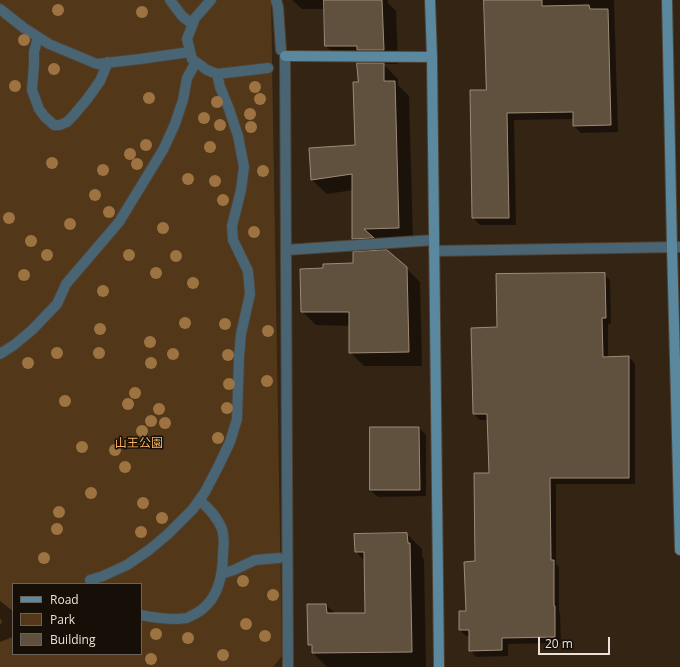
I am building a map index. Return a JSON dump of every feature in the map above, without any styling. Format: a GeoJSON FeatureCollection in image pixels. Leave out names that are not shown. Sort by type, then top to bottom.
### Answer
{"type":"FeatureCollection","features":[{"type":"Feature","properties":{"kind":"street"},"geometry":{"type":"LineString","coordinates":[[170,0],[182,16],[192,24]]}},
{"type":"Feature","properties":{"kind":"street"},"geometry":{"type":"LineString","coordinates":[[211,0],[195,18],[187,39],[192,58],[207,70],[217,74],[268,68]]}},
{"type":"Feature","properties":{"kind":"street"},"geometry":{"type":"LineString","coordinates":[[276,0],[283,53],[286,250],[288,667]]}},
{"type":"Feature","properties":{"kind":"street"},"geometry":{"type":"LineString","coordinates":[[430,0],[432,57],[439,667]]}},
{"type":"Feature","properties":{"kind":"street"},"geometry":{"type":"LineString","coordinates":[[667,0],[676,247],[680,550]]}},
{"type":"Feature","properties":{"kind":"street"},"geometry":{"type":"LineString","coordinates":[[0,9],[24,28],[49,44],[97,64],[190,52]]}},
{"type":"Feature","properties":{"kind":"street"},"geometry":{"type":"LineString","coordinates":[[38,37],[34,52],[32,90],[39,109],[54,125],[60,125],[67,122],[73,116],[100,81],[108,62]]}},
{"type":"Feature","properties":{"kind":"street"},"geometry":{"type":"LineString","coordinates":[[283,53],[432,57]]}},
{"type":"Feature","properties":{"kind":"street"},"geometry":{"type":"LineString","coordinates":[[0,354],[32,330],[57,304],[66,284],[119,222],[163,150],[176,124],[183,100],[187,78],[196,62]]}},
{"type":"Feature","properties":{"kind":"street"},"geometry":{"type":"LineString","coordinates":[[95,581],[127,565],[149,550],[168,534],[193,509],[205,492],[227,448],[237,419],[241,334],[250,294],[248,271],[233,240],[232,226],[241,190],[244,167],[238,136],[220,87],[217,74]]}},
{"type":"Feature","properties":{"kind":"street"},"geometry":{"type":"LineString","coordinates":[[286,250],[434,246],[676,247]]}},
{"type":"Feature","properties":{"kind":"street"},"geometry":{"type":"LineString","coordinates":[[142,615],[164,619],[187,618],[201,610],[211,601],[216,593],[220,582],[223,562],[224,546],[222,530],[218,520],[200,500]]}},
{"type":"Feature","properties":{"kind":"street"},"geometry":{"type":"LineString","coordinates":[[221,574],[234,570],[255,560],[279,558]]}},
{"type":"Feature","properties":{"kind":"green space","name":"山王公園"},"geometry":{"type":"Polygon","coordinates":[[[0,0],[271,0],[282,656],[273,667],[0,667],[0,0]]]}},
{"type":"Feature","properties":{"kind":"building"},"geometry":{"type":"Polygon","coordinates":[[[324,0],[382,0],[384,50],[357,50],[357,46],[325,46],[324,0]]]}},
{"type":"Feature","properties":{"kind":"building"},"geometry":{"type":"Polygon","coordinates":[[[484,0],[542,0],[542,6],[589,5],[590,9],[608,9],[611,125],[573,126],[573,112],[507,113],[509,218],[472,218],[470,90],[486,90],[484,0]]]}},
{"type":"Feature","properties":{"kind":"building"},"geometry":{"type":"Polygon","coordinates":[[[357,63],[384,63],[384,81],[395,81],[399,228],[364,229],[374,238],[352,239],[352,174],[311,180],[309,148],[355,145],[353,82],[358,82],[357,63]]]}},
{"type":"Feature","properties":{"kind":"building"},"geometry":{"type":"Polygon","coordinates":[[[387,250],[407,267],[409,352],[349,353],[349,312],[301,312],[300,269],[323,268],[323,264],[353,263],[353,252],[387,250]]]}},
{"type":"Feature","properties":{"kind":"building"},"geometry":{"type":"Polygon","coordinates":[[[605,273],[606,318],[602,318],[603,357],[629,356],[629,478],[550,478],[551,560],[554,560],[555,637],[502,638],[502,650],[469,651],[469,630],[459,630],[459,611],[466,611],[464,562],[475,561],[474,473],[489,473],[487,414],[473,414],[471,328],[497,327],[496,274],[605,273]]]}},
{"type":"Feature","properties":{"kind":"building"},"geometry":{"type":"Polygon","coordinates":[[[370,427],[419,427],[420,490],[370,490],[370,427]]]}},
{"type":"Feature","properties":{"kind":"building"},"geometry":{"type":"Polygon","coordinates":[[[407,533],[408,543],[410,543],[412,652],[312,653],[312,645],[308,645],[307,604],[326,604],[327,613],[365,613],[364,552],[355,552],[354,534],[407,533]]]}}]}
